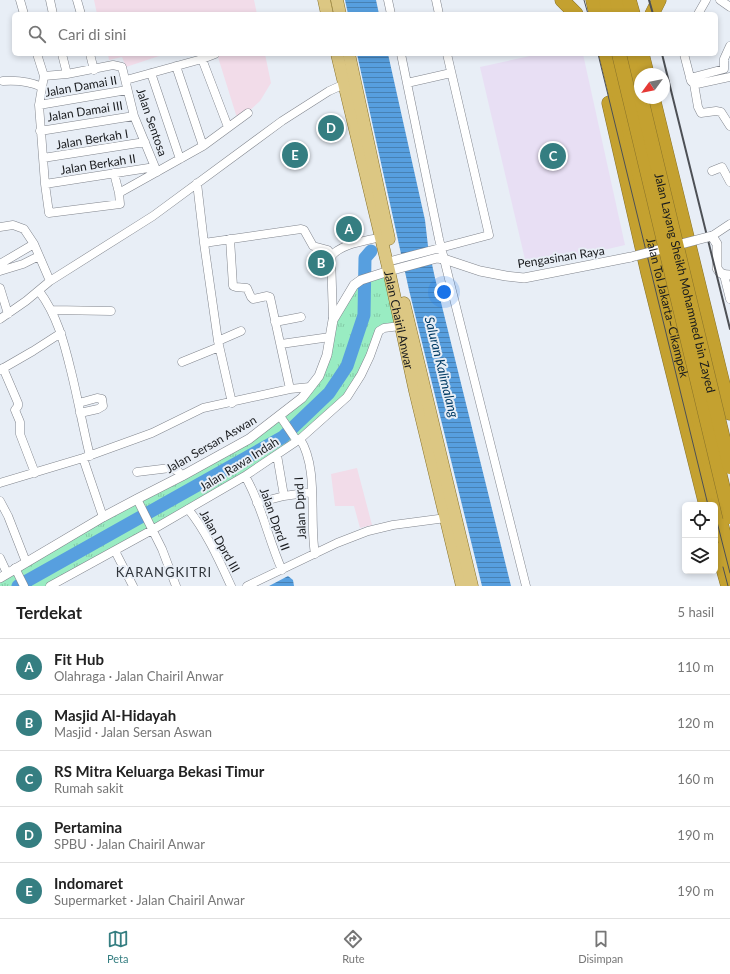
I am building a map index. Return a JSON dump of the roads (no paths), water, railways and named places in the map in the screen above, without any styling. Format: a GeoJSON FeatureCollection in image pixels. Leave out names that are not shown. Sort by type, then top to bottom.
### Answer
{"type":"FeatureCollection","features":[{"type":"Feature","properties":{"kind":"highway"},"geometry":{"type":"LineString","coordinates":[[562,0],[574,12]]}},
{"type":"Feature","properties":{"kind":"highway"},"geometry":{"type":"LineString","coordinates":[[593,0],[596,12]]}},
{"type":"Feature","properties":{"kind":"highway"},"geometry":{"type":"LineString","coordinates":[[606,0],[609,12]]}},
{"type":"Feature","properties":{"kind":"highway"},"geometry":{"type":"LineString","coordinates":[[617,0],[620,12]]}},
{"type":"Feature","properties":{"kind":"highway"},"geometry":{"type":"LineString","coordinates":[[629,0],[632,12]]}},
{"type":"Feature","properties":{"kind":"highway"},"geometry":{"type":"LineString","coordinates":[[653,12],[659,0]]}},
{"type":"Feature","properties":{"kind":"highway"},"geometry":{"type":"LineString","coordinates":[[596,56],[648,273],[705,502]]}},
{"type":"Feature","properties":{"kind":"highway","name":"Jalan Tol Jakarta–Cikampek"},"geometry":{"type":"LineString","coordinates":[[606,56],[730,560]]}},
{"type":"Feature","properties":{"kind":"highway","name":"Jalan Layang Sheikh Mohammed bin Zayed"},"geometry":{"type":"LineString","coordinates":[[619,56],[730,517]]}},
{"type":"Feature","properties":{"kind":"highway","name":"Jalan Layang Sheikh Mohammed bin Zayed"},"geometry":{"type":"LineString","coordinates":[[630,56],[634,71]]}},
{"type":"Feature","properties":{"kind":"highway"},"geometry":{"type":"LineString","coordinates":[[643,56],[646,68]]}},
{"type":"Feature","properties":{"kind":"highway"},"geometry":{"type":"LineString","coordinates":[[647,56],[647,68]]}},
{"type":"Feature","properties":{"kind":"highway","name":"Jalan Layang Sheikh Mohammed bin Zayed"},"geometry":{"type":"LineString","coordinates":[[642,104],[730,467]]}},
{"type":"Feature","properties":{"kind":"highway"},"geometry":{"type":"LineString","coordinates":[[654,104],[730,413]]}},
{"type":"Feature","properties":{"kind":"highway"},"geometry":{"type":"LineString","coordinates":[[715,538],[728,586]]}},
{"type":"Feature","properties":{"kind":"main road"},"geometry":{"type":"LineString","coordinates":[[324,0],[327,12]]}},
{"type":"Feature","properties":{"kind":"main road"},"geometry":{"type":"LineString","coordinates":[[337,0],[340,12]]}},
{"type":"Feature","properties":{"kind":"main road","name":"Jalan Chairil Anwar"},"geometry":{"type":"LineString","coordinates":[[338,56],[350,82],[450,517],[462,586]]}},
{"type":"Feature","properties":{"kind":"main road","name":"Jalan Chairil Anwar"},"geometry":{"type":"LineString","coordinates":[[349,56],[350,82],[381,237],[392,266],[400,326],[420,390]]}},
{"type":"Feature","properties":{"kind":"main road","name":"Jalan Chairil Anwar"},"geometry":{"type":"LineString","coordinates":[[450,517],[472,586]]}},
{"type":"Feature","properties":{"kind":"street"},"geometry":{"type":"LineString","coordinates":[[20,0],[23,12]]}},
{"type":"Feature","properties":{"kind":"street"},"geometry":{"type":"LineString","coordinates":[[50,0],[53,12]]}},
{"type":"Feature","properties":{"kind":"street"},"geometry":{"type":"LineString","coordinates":[[77,0],[80,12]]}},
{"type":"Feature","properties":{"kind":"street"},"geometry":{"type":"LineString","coordinates":[[388,0],[391,12]]}},
{"type":"Feature","properties":{"kind":"street"},"geometry":{"type":"LineString","coordinates":[[436,0],[439,12]]}},
{"type":"Feature","properties":{"kind":"street"},"geometry":{"type":"LineString","coordinates":[[699,12],[706,0]]}},
{"type":"Feature","properties":{"kind":"street"},"geometry":{"type":"LineString","coordinates":[[720,0],[730,7]]}},
{"type":"Feature","properties":{"kind":"street"},"geometry":{"type":"LineString","coordinates":[[692,81],[724,69],[724,59],[730,46]]}},
{"type":"Feature","properties":{"kind":"street"},"geometry":{"type":"LineString","coordinates":[[38,56],[44,76],[38,105],[49,213],[120,204],[114,173]]}},
{"type":"Feature","properties":{"kind":"street"},"geometry":{"type":"LineString","coordinates":[[62,56],[67,74]]}},
{"type":"Feature","properties":{"kind":"street"},"geometry":{"type":"LineString","coordinates":[[90,56],[94,70]]}},
{"type":"Feature","properties":{"kind":"street"},"geometry":{"type":"LineString","coordinates":[[44,76],[94,70],[113,65],[120,66],[122,68],[126,80],[210,56]]}},
{"type":"Feature","properties":{"kind":"street"},"geometry":{"type":"LineString","coordinates":[[401,56],[441,248],[441,259],[526,586]]}},
{"type":"Feature","properties":{"kind":"street"},"geometry":{"type":"LineString","coordinates":[[392,266],[431,251],[487,236],[489,234],[447,56]]}},
{"type":"Feature","properties":{"kind":"street"},"geometry":{"type":"LineString","coordinates":[[685,56],[698,107],[701,113],[716,111],[721,112],[730,126]]}},
{"type":"Feature","properties":{"kind":"street"},"geometry":{"type":"LineString","coordinates":[[202,59],[228,127]]}},
{"type":"Feature","properties":{"kind":"street"},"geometry":{"type":"LineString","coordinates":[[176,66],[203,146]]}},
{"type":"Feature","properties":{"kind":"street"},"geometry":{"type":"LineString","coordinates":[[151,73],[180,159]]}},
{"type":"Feature","properties":{"kind":"street"},"geometry":{"type":"LineString","coordinates":[[407,83],[451,73]]}},
{"type":"Feature","properties":{"kind":"street"},"geometry":{"type":"LineString","coordinates":[[692,81],[697,84],[730,77]]}},
{"type":"Feature","properties":{"kind":"street","name":"Jalan Sentosa"},"geometry":{"type":"LineString","coordinates":[[126,80],[134,116],[156,170]]}},
{"type":"Feature","properties":{"kind":"street"},"geometry":{"type":"LineString","coordinates":[[3,81],[29,81],[42,87]]}},
{"type":"Feature","properties":{"kind":"street"},"geometry":{"type":"LineString","coordinates":[[0,319],[39,291],[50,281],[153,216],[282,121],[328,91],[350,82]]}},
{"type":"Feature","properties":{"kind":"street","name":"Jalan Damai II"},"geometry":{"type":"LineString","coordinates":[[38,105],[127,90]]}},
{"type":"Feature","properties":{"kind":"street"},"geometry":{"type":"LineString","coordinates":[[118,193],[156,170],[203,146],[248,113]]}},
{"type":"Feature","properties":{"kind":"street","name":"Jalan Damai III"},"geometry":{"type":"LineString","coordinates":[[40,131],[134,116]]}},
{"type":"Feature","properties":{"kind":"street","name":"Jalan Berkah I"},"geometry":{"type":"LineString","coordinates":[[43,158],[145,142]]}},
{"type":"Feature","properties":{"kind":"street"},"geometry":{"type":"LineString","coordinates":[[712,171],[722,167],[730,182]]}},
{"type":"Feature","properties":{"kind":"street","name":"Jalan Berkah II"},"geometry":{"type":"LineString","coordinates":[[45,184],[114,173],[156,170]]}},
{"type":"Feature","properties":{"kind":"street"},"geometry":{"type":"LineString","coordinates":[[197,183],[219,344],[232,402]]}},
{"type":"Feature","properties":{"kind":"street"},"geometry":{"type":"LineString","coordinates":[[730,224],[710,237],[717,244],[717,268],[720,273],[727,275],[730,299]]}},
{"type":"Feature","properties":{"kind":"street"},"geometry":{"type":"LineString","coordinates":[[0,227],[13,225],[24,229],[34,244],[50,281]]}},
{"type":"Feature","properties":{"kind":"street"},"geometry":{"type":"LineString","coordinates":[[204,243],[303,229],[307,232],[313,246],[328,250],[331,257],[333,320]]}},
{"type":"Feature","properties":{"kind":"street"},"geometry":{"type":"LineString","coordinates":[[331,257],[334,252],[343,247],[381,237]]}},
{"type":"Feature","properties":{"kind":"street","name":"Pengasinan Raya"},"geometry":{"type":"LineString","coordinates":[[441,259],[493,274],[524,278],[631,257],[710,237]]}},
{"type":"Feature","properties":{"kind":"street"},"geometry":{"type":"LineString","coordinates":[[230,239],[233,286],[236,288],[247,288],[250,297],[253,299],[269,296],[290,389]]}},
{"type":"Feature","properties":{"kind":"street"},"geometry":{"type":"LineString","coordinates":[[0,264],[34,244]]}},
{"type":"Feature","properties":{"kind":"street"},"geometry":{"type":"LineString","coordinates":[[0,272],[23,264],[39,256]]}},
{"type":"Feature","properties":{"kind":"street"},"geometry":{"type":"LineString","coordinates":[[392,266],[441,259]]}},
{"type":"Feature","properties":{"kind":"street","name":"Jalan Sersan Aswan"},"geometry":{"type":"LineString","coordinates":[[7,573],[104,517],[182,476],[282,419],[302,398],[319,376],[327,355],[333,320],[354,285],[361,280],[392,266]]}},
{"type":"Feature","properties":{"kind":"street"},"geometry":{"type":"LineString","coordinates":[[0,288],[8,314]]}},
{"type":"Feature","properties":{"kind":"street"},"geometry":{"type":"LineString","coordinates":[[39,291],[48,302],[61,333],[79,404],[86,457],[104,517]]}},
{"type":"Feature","properties":{"kind":"street"},"geometry":{"type":"LineString","coordinates":[[333,298],[346,298]]}},
{"type":"Feature","properties":{"kind":"street"},"geometry":{"type":"LineString","coordinates":[[52,310],[111,311]]}},
{"type":"Feature","properties":{"kind":"street"},"geometry":{"type":"LineString","coordinates":[[275,322],[301,317]]}},
{"type":"Feature","properties":{"kind":"street","name":"Jalan Rawa Indah"},"geometry":{"type":"LineString","coordinates":[[50,586],[115,551],[151,526],[188,509],[245,476],[277,455],[347,397],[363,372],[379,330],[400,326]]}},
{"type":"Feature","properties":{"kind":"street"},"geometry":{"type":"LineString","coordinates":[[182,362],[219,344],[241,331]]}},
{"type":"Feature","properties":{"kind":"street"},"geometry":{"type":"LineString","coordinates":[[35,473],[20,434],[20,422],[15,410],[18,403],[2,369],[61,333]]}},
{"type":"Feature","properties":{"kind":"street"},"geometry":{"type":"LineString","coordinates":[[280,344],[330,337]]}},
{"type":"Feature","properties":{"kind":"street"},"geometry":{"type":"LineString","coordinates":[[0,483],[86,457],[152,433],[203,408],[290,389],[310,387]]}},
{"type":"Feature","properties":{"kind":"street"},"geometry":{"type":"LineString","coordinates":[[79,404],[97,398],[102,399],[103,402],[103,406],[100,409],[80,413]]}},
{"type":"Feature","properties":{"kind":"street","name":"Jalan Dprd I"},"geometry":{"type":"LineString","coordinates":[[282,419],[303,444],[310,469],[312,481],[312,520],[315,554]]}},
{"type":"Feature","properties":{"kind":"street"},"geometry":{"type":"LineString","coordinates":[[277,455],[284,496]]}},
{"type":"Feature","properties":{"kind":"street"},"geometry":{"type":"LineString","coordinates":[[137,472],[170,468],[178,471],[182,476]]}},
{"type":"Feature","properties":{"kind":"street","name":"Jalan Dprd II"},"geometry":{"type":"LineString","coordinates":[[245,476],[255,495],[274,552],[282,570]]}},
{"type":"Feature","properties":{"kind":"street"},"geometry":{"type":"LineString","coordinates":[[257,503],[284,496],[312,492]]}},
{"type":"Feature","properties":{"kind":"street"},"geometry":{"type":"LineString","coordinates":[[137,499],[166,557],[176,586]]}},
{"type":"Feature","properties":{"kind":"street"},"geometry":{"type":"LineString","coordinates":[[0,501],[8,516],[26,562]]}},
{"type":"Feature","properties":{"kind":"street","name":"Jalan Dprd III"},"geometry":{"type":"LineString","coordinates":[[188,509],[218,558],[231,586]]}},
{"type":"Feature","properties":{"kind":"street"},"geometry":{"type":"LineString","coordinates":[[247,586],[343,540],[368,531],[393,525],[450,517]]}},
{"type":"Feature","properties":{"kind":"street"},"geometry":{"type":"LineString","coordinates":[[115,551],[133,586]]}},
{"type":"Feature","properties":{"kind":"street"},"geometry":{"type":"LineString","coordinates":[[0,558],[7,573],[19,578],[24,586]]}},
{"type":"Feature","properties":{"kind":"street"},"geometry":{"type":"LineString","coordinates":[[66,577],[70,586]]}},
{"type":"Feature","properties":{"kind":"water"},"geometry":{"type":"Polygon","coordinates":[[[345,0],[376,0],[379,12],[348,12],[345,0]]]}},
{"type":"Feature","properties":{"kind":"water","name":"Saluran Kalimalang"},"geometry":{"type":"Polygon","coordinates":[[[357,56],[388,56],[425,220],[428,246],[435,278],[511,586],[482,586],[409,290],[357,56]]]}},
{"type":"Feature","properties":{"kind":"water"},"geometry":{"type":"Polygon","coordinates":[[[288,576],[293,580],[294,586],[269,586],[288,576]]]}},
{"type":"Feature","properties":{"kind":"waterway"},"geometry":{"type":"LineString","coordinates":[[18,586],[283,437],[329,393],[347,366],[364,315],[365,258],[371,251]]}},
{"type":"Feature","properties":{"kind":"tram line"},"geometry":{"type":"LineString","coordinates":[[584,0],[587,12]]}},
{"type":"Feature","properties":{"kind":"tram line"},"geometry":{"type":"LineString","coordinates":[[598,56],[707,502]]}},
{"type":"Feature","properties":{"kind":"tram line"},"geometry":{"type":"LineString","coordinates":[[718,526],[730,573]]}},
{"type":"Feature","properties":{"kind":"tram line"},"geometry":{"type":"LineString","coordinates":[[723,567],[728,586]]}},
{"type":"Feature","properties":{"kind":"railway"},"geometry":{"type":"LineString","coordinates":[[649,0],[652,12]]}},
{"type":"Feature","properties":{"kind":"railway"},"geometry":{"type":"LineString","coordinates":[[662,56],[730,329]]}},
{"type":"Feature","properties":{"kind":"place","name":"Pertamina"},"geometry":{"type":"Point","coordinates":[331,128]}},
{"type":"Feature","properties":{"kind":"place","name":"Indomaret"},"geometry":{"type":"Point","coordinates":[295,155]}},
{"type":"Feature","properties":{"kind":"place","name":"RS Mitra Keluarga Bekasi Timur"},"geometry":{"type":"Point","coordinates":[553,156]}},
{"type":"Feature","properties":{"kind":"place","name":"Fit Hub"},"geometry":{"type":"Point","coordinates":[349,229]}},
{"type":"Feature","properties":{"kind":"place","name":"Masjid Al-Hidayah"},"geometry":{"type":"Point","coordinates":[321,263]}},
{"type":"Feature","properties":{"kind":"district","name":"KARANGKITRI"},"geometry":{"type":"Point","coordinates":[164,572]}}]}
